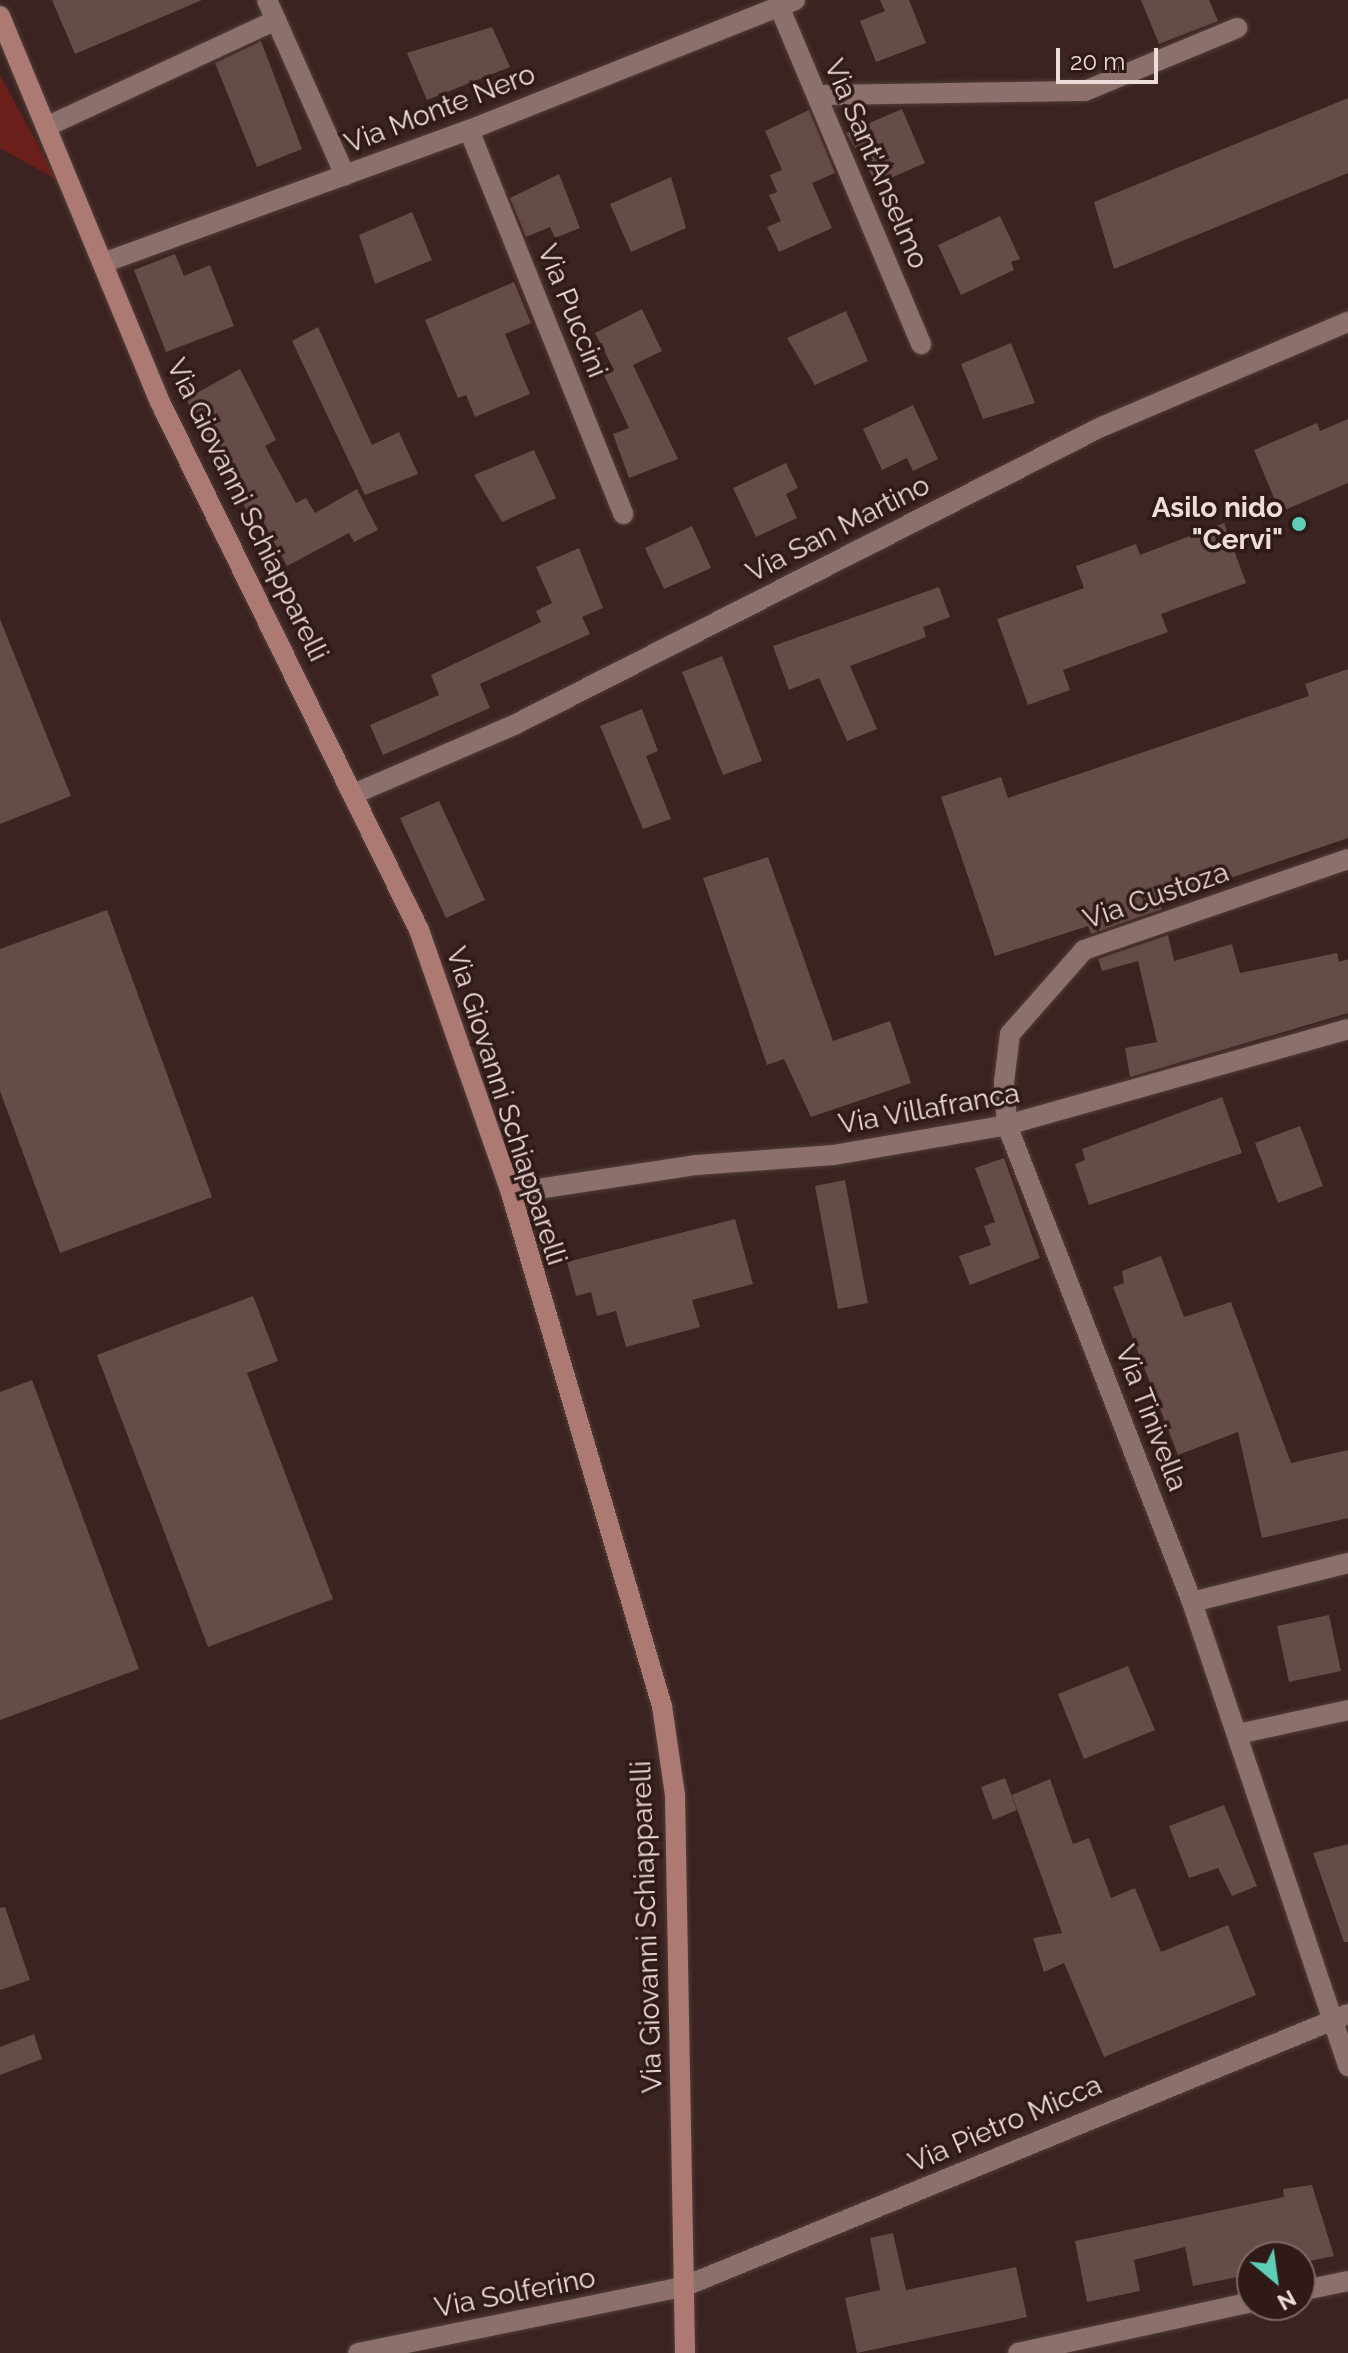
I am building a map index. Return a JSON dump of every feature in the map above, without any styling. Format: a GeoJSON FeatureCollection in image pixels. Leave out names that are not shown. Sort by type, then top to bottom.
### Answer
{"type":"FeatureCollection","features":[{"type":"Feature","properties":{"kind":"street"},"geometry":{"type":"LineString","coordinates":[[267,0],[345,175]]}},
{"type":"Feature","properties":{"kind":"street","name":"Via Sant'Anselmo"},"geometry":{"type":"LineString","coordinates":[[787,3],[817,95],[921,344]]}},
{"type":"Feature","properties":{"kind":"street","name":"Via Monte Nero"},"geometry":{"type":"LineString","coordinates":[[103,263],[469,130],[787,3]]}},
{"type":"Feature","properties":{"kind":"street","name":"Via Giovanni Schiapparelli"},"geometry":{"type":"LineString","coordinates":[[0,16],[50,125],[160,402],[356,793],[419,930],[511,1193],[670,1751],[685,2353]]}},
{"type":"Feature","properties":{"kind":"street"},"geometry":{"type":"LineString","coordinates":[[50,125],[276,20]]}},
{"type":"Feature","properties":{"kind":"street"},"geometry":{"type":"LineString","coordinates":[[817,95],[1085,91],[1237,28]]}},
{"type":"Feature","properties":{"kind":"street","name":"Via Puccini"},"geometry":{"type":"LineString","coordinates":[[469,130],[623,514]]}},
{"type":"Feature","properties":{"kind":"street","name":"Via San Martino"},"geometry":{"type":"LineString","coordinates":[[356,793],[516,724],[1099,428],[1348,322]]}},
{"type":"Feature","properties":{"kind":"street","name":"Via Custoza"},"geometry":{"type":"LineString","coordinates":[[1007,1125],[1010,1034],[1069,960],[1348,859]]}},
{"type":"Feature","properties":{"kind":"street","name":"Via Villafranca"},"geometry":{"type":"LineString","coordinates":[[511,1193],[697,1165],[834,1155],[1007,1125],[1348,1029]]}},
{"type":"Feature","properties":{"kind":"street","name":"Via Tinivella"},"geometry":{"type":"LineString","coordinates":[[1007,1125],[1192,1602],[1340,2016],[1348,2066]]}},
{"type":"Feature","properties":{"kind":"street"},"geometry":{"type":"LineString","coordinates":[[1192,1602],[1348,1563]]}},
{"type":"Feature","properties":{"kind":"street"},"geometry":{"type":"LineString","coordinates":[[1238,1734],[1348,1710]]}},
{"type":"Feature","properties":{"kind":"street","name":"Via Pietro Micca"},"geometry":{"type":"LineString","coordinates":[[683,2287],[1340,2016]]}},
{"type":"Feature","properties":{"kind":"street"},"geometry":{"type":"LineString","coordinates":[[1316,2288],[1348,2281]]}},
{"type":"Feature","properties":{"kind":"street","name":"Via Solferino"},"geometry":{"type":"LineString","coordinates":[[358,2353],[683,2287]]}},
{"type":"Feature","properties":{"kind":"street"},"geometry":{"type":"LineString","coordinates":[[1018,2353],[1236,2305]]}},
{"type":"Feature","properties":{"kind":"shaded area"},"geometry":{"type":"Polygon","coordinates":[[[0,75],[57,180],[0,148],[0,75]]]}},
{"type":"Feature","properties":{"kind":"building"},"geometry":{"type":"Polygon","coordinates":[[[52,0],[202,0],[75,54],[52,0]]]}},
{"type":"Feature","properties":{"kind":"building"},"geometry":{"type":"Polygon","coordinates":[[[880,0],[909,0],[926,43],[876,62],[860,21],[885,11],[880,0]]]}},
{"type":"Feature","properties":{"kind":"building"},"geometry":{"type":"Polygon","coordinates":[[[1141,0],[1209,0],[1218,21],[1159,44],[1141,0]]]}},
{"type":"Feature","properties":{"kind":"building"},"geometry":{"type":"Polygon","coordinates":[[[492,27],[510,67],[427,100],[407,53],[492,27]]]}},
{"type":"Feature","properties":{"kind":"building"},"geometry":{"type":"Polygon","coordinates":[[[261,41],[302,149],[257,167],[215,63],[261,41]]]}},
{"type":"Feature","properties":{"kind":"building"},"geometry":{"type":"Polygon","coordinates":[[[1348,98],[1348,173],[1114,269],[1094,202],[1348,98]]]}},
{"type":"Feature","properties":{"kind":"building"},"geometry":{"type":"Polygon","coordinates":[[[902,109],[925,163],[877,184],[846,133],[902,109]]]}},
{"type":"Feature","properties":{"kind":"building"},"geometry":{"type":"Polygon","coordinates":[[[809,110],[835,173],[812,183],[832,228],[779,252],[767,227],[781,221],[769,195],[777,192],[770,175],[782,170],[765,131],[809,110]]]}},
{"type":"Feature","properties":{"kind":"building"},"geometry":{"type":"Polygon","coordinates":[[[559,174],[580,228],[555,238],[550,227],[526,237],[510,198],[559,174]]]}},
{"type":"Feature","properties":{"kind":"building"},"geometry":{"type":"Polygon","coordinates":[[[671,177],[686,228],[631,252],[610,204],[671,177]]]}},
{"type":"Feature","properties":{"kind":"building"},"geometry":{"type":"Polygon","coordinates":[[[412,212],[432,260],[375,284],[359,235],[412,212]]]}},
{"type":"Feature","properties":{"kind":"building"},"geometry":{"type":"Polygon","coordinates":[[[1000,216],[1020,259],[1011,262],[1014,270],[961,295],[938,245],[1000,216]]]}},
{"type":"Feature","properties":{"kind":"building"},"geometry":{"type":"Polygon","coordinates":[[[175,254],[184,276],[210,265],[234,326],[166,352],[134,270],[175,254]]]}},
{"type":"Feature","properties":{"kind":"building"},"geometry":{"type":"Polygon","coordinates":[[[514,282],[531,323],[505,334],[530,394],[475,417],[466,395],[458,398],[425,320],[514,282]]]}},
{"type":"Feature","properties":{"kind":"building"},"geometry":{"type":"Polygon","coordinates":[[[642,309],[662,351],[633,365],[678,459],[629,478],[613,434],[629,428],[604,375],[614,370],[595,333],[642,309]]]}},
{"type":"Feature","properties":{"kind":"building"},"geometry":{"type":"Polygon","coordinates":[[[846,311],[868,361],[815,385],[787,338],[846,311]]]}},
{"type":"Feature","properties":{"kind":"building"},"geometry":{"type":"Polygon","coordinates":[[[318,327],[372,445],[399,432],[418,474],[365,495],[292,341],[318,327]]]}},
{"type":"Feature","properties":{"kind":"building"},"geometry":{"type":"Polygon","coordinates":[[[1011,343],[1035,403],[983,419],[961,364],[1011,343]]]}},
{"type":"Feature","properties":{"kind":"building"},"geometry":{"type":"Polygon","coordinates":[[[240,369],[276,440],[265,446],[296,503],[306,498],[315,513],[357,489],[378,530],[354,542],[349,533],[287,566],[257,510],[249,514],[186,399],[240,369]]]}},
{"type":"Feature","properties":{"kind":"building"},"geometry":{"type":"Polygon","coordinates":[[[913,405],[938,459],[913,471],[907,458],[882,470],[863,429],[913,405]]]}},
{"type":"Feature","properties":{"kind":"building"},"geometry":{"type":"Polygon","coordinates":[[[1348,419],[1348,483],[1280,512],[1254,450],[1317,423],[1320,431],[1348,419]]]}},
{"type":"Feature","properties":{"kind":"building"},"geometry":{"type":"Polygon","coordinates":[[[534,450],[556,498],[502,522],[474,475],[534,450]]]}},
{"type":"Feature","properties":{"kind":"building"},"geometry":{"type":"Polygon","coordinates":[[[786,463],[798,488],[786,494],[797,518],[756,537],[733,488],[786,463]]]}},
{"type":"Feature","properties":{"kind":"building"},"geometry":{"type":"Polygon","coordinates":[[[1224,523],[1246,583],[1161,614],[1168,632],[1063,670],[1070,690],[1028,705],[997,619],[1084,588],[1076,566],[1136,544],[1140,555],[1224,523]]]}},
{"type":"Feature","properties":{"kind":"building"},"geometry":{"type":"Polygon","coordinates":[[[692,526],[711,568],[664,589],[645,548],[692,526]]]}},
{"type":"Feature","properties":{"kind":"building"},"geometry":{"type":"Polygon","coordinates":[[[579,548],[603,608],[582,617],[590,634],[480,684],[490,708],[383,755],[370,725],[439,695],[431,675],[541,622],[536,611],[552,603],[536,567],[579,548]]]}},
{"type":"Feature","properties":{"kind":"building"},"geometry":{"type":"Polygon","coordinates":[[[939,587],[950,617],[923,627],[926,637],[850,666],[877,729],[847,741],[819,678],[789,690],[773,646],[939,587]]]}},
{"type":"Feature","properties":{"kind":"building"},"geometry":{"type":"Polygon","coordinates":[[[0,619],[71,796],[0,824],[0,619]]]}},
{"type":"Feature","properties":{"kind":"building"},"geometry":{"type":"Polygon","coordinates":[[[722,656],[762,761],[723,775],[682,672],[722,656]]]}},
{"type":"Feature","properties":{"kind":"building"},"geometry":{"type":"Polygon","coordinates":[[[1348,669],[1348,838],[1160,902],[1162,909],[1091,934],[1088,926],[995,956],[941,797],[1001,777],[1008,798],[1309,696],[1305,684],[1348,669]]]}},
{"type":"Feature","properties":{"kind":"building"},"geometry":{"type":"Polygon","coordinates":[[[642,709],[658,751],[646,756],[671,819],[643,829],[600,726],[642,709]]]}},
{"type":"Feature","properties":{"kind":"building"},"geometry":{"type":"Polygon","coordinates":[[[439,801],[485,900],[446,918],[400,818],[439,801]]]}},
{"type":"Feature","properties":{"kind":"building"},"geometry":{"type":"Polygon","coordinates":[[[768,857],[833,1041],[890,1021],[911,1083],[811,1117],[784,1059],[767,1065],[703,878],[768,857]]]}},
{"type":"Feature","properties":{"kind":"building"},"geometry":{"type":"Polygon","coordinates":[[[107,910],[212,1197],[60,1253],[0,1091],[0,949],[107,910]]]}},
{"type":"Feature","properties":{"kind":"building"},"geometry":{"type":"Polygon","coordinates":[[[1168,935],[1174,961],[1232,944],[1240,973],[1337,953],[1339,962],[1348,959],[1348,1013],[1130,1077],[1125,1048],[1157,1042],[1138,961],[1102,971],[1098,959],[1168,935]]]}},
{"type":"Feature","properties":{"kind":"building"},"geometry":{"type":"Polygon","coordinates":[[[1222,1097],[1242,1153],[1089,1205],[1075,1164],[1085,1160],[1082,1149],[1222,1097]]]}},
{"type":"Feature","properties":{"kind":"building"},"geometry":{"type":"Polygon","coordinates":[[[1300,1126],[1323,1186],[1278,1203],[1255,1143],[1300,1126]]]}},
{"type":"Feature","properties":{"kind":"building"},"geometry":{"type":"Polygon","coordinates":[[[1004,1158],[1040,1258],[970,1285],[959,1256],[991,1245],[984,1226],[995,1222],[975,1168],[1004,1158]]]}},
{"type":"Feature","properties":{"kind":"building"},"geometry":{"type":"Polygon","coordinates":[[[845,1180],[868,1303],[838,1309],[815,1186],[845,1180]]]}},
{"type":"Feature","properties":{"kind":"building"},"geometry":{"type":"Polygon","coordinates":[[[735,1219],[753,1284],[692,1300],[700,1327],[626,1347],[616,1311],[597,1316],[591,1292],[576,1296],[567,1262],[735,1219]]]}},
{"type":"Feature","properties":{"kind":"building"},"geometry":{"type":"Polygon","coordinates":[[[1161,1256],[1184,1317],[1231,1302],[1291,1463],[1348,1450],[1348,1518],[1262,1538],[1238,1432],[1178,1455],[1113,1287],[1124,1283],[1122,1271],[1161,1256]]]}},
{"type":"Feature","properties":{"kind":"building"},"geometry":{"type":"Polygon","coordinates":[[[253,1296],[278,1361],[247,1373],[333,1599],[208,1647],[97,1355],[253,1296]]]}},
{"type":"Feature","properties":{"kind":"building"},"geometry":{"type":"Polygon","coordinates":[[[32,1380],[139,1669],[0,1720],[0,1392],[32,1380]]]}},
{"type":"Feature","properties":{"kind":"building"},"geometry":{"type":"Polygon","coordinates":[[[1329,1615],[1341,1671],[1289,1682],[1277,1626],[1329,1615]]]}},
{"type":"Feature","properties":{"kind":"building"},"geometry":{"type":"Polygon","coordinates":[[[1128,1666],[1155,1730],[1084,1759],[1058,1694],[1128,1666]]]}},
{"type":"Feature","properties":{"kind":"building"},"geometry":{"type":"Polygon","coordinates":[[[1005,1778],[1017,1810],[993,1820],[981,1787],[1005,1778]]]}},
{"type":"Feature","properties":{"kind":"building"},"geometry":{"type":"Polygon","coordinates":[[[1050,1779],[1073,1844],[1089,1838],[1111,1898],[1135,1888],[1161,1952],[1228,1925],[1256,1995],[1104,2057],[1064,1963],[1044,1972],[1033,1938],[1062,1933],[1012,1795],[1050,1779]]]}},
{"type":"Feature","properties":{"kind":"building"},"geometry":{"type":"Polygon","coordinates":[[[1224,1805],[1257,1886],[1232,1896],[1218,1868],[1189,1878],[1169,1826],[1224,1805]]]}},
{"type":"Feature","properties":{"kind":"building"},"geometry":{"type":"Polygon","coordinates":[[[1348,1844],[1348,1942],[1344,1942],[1313,1853],[1348,1844]]]}},
{"type":"Feature","properties":{"kind":"building"},"geometry":{"type":"Polygon","coordinates":[[[5,1907],[30,1980],[0,1990],[0,1908],[5,1907]]]}},
{"type":"Feature","properties":{"kind":"building"},"geometry":{"type":"Polygon","coordinates":[[[34,2034],[42,2059],[0,2075],[0,2047],[34,2034]]]}},
{"type":"Feature","properties":{"kind":"building"},"geometry":{"type":"Polygon","coordinates":[[[1312,2185],[1334,2256],[1316,2260],[1316,2241],[1236,2241],[1236,2277],[1193,2286],[1185,2247],[1134,2260],[1140,2291],[1087,2302],[1075,2241],[1284,2197],[1283,2189],[1312,2185]]]}},
{"type":"Feature","properties":{"kind":"building"},"geometry":{"type":"Polygon","coordinates":[[[893,2233],[906,2290],[1016,2267],[1027,2317],[857,2353],[845,2298],[880,2290],[870,2238],[893,2233]]]}},
{"type":"Feature","properties":{"kind":"place","name":"Asilo nido \"Cervi\""},"geometry":{"type":"Point","coordinates":[1299,524]}}]}
